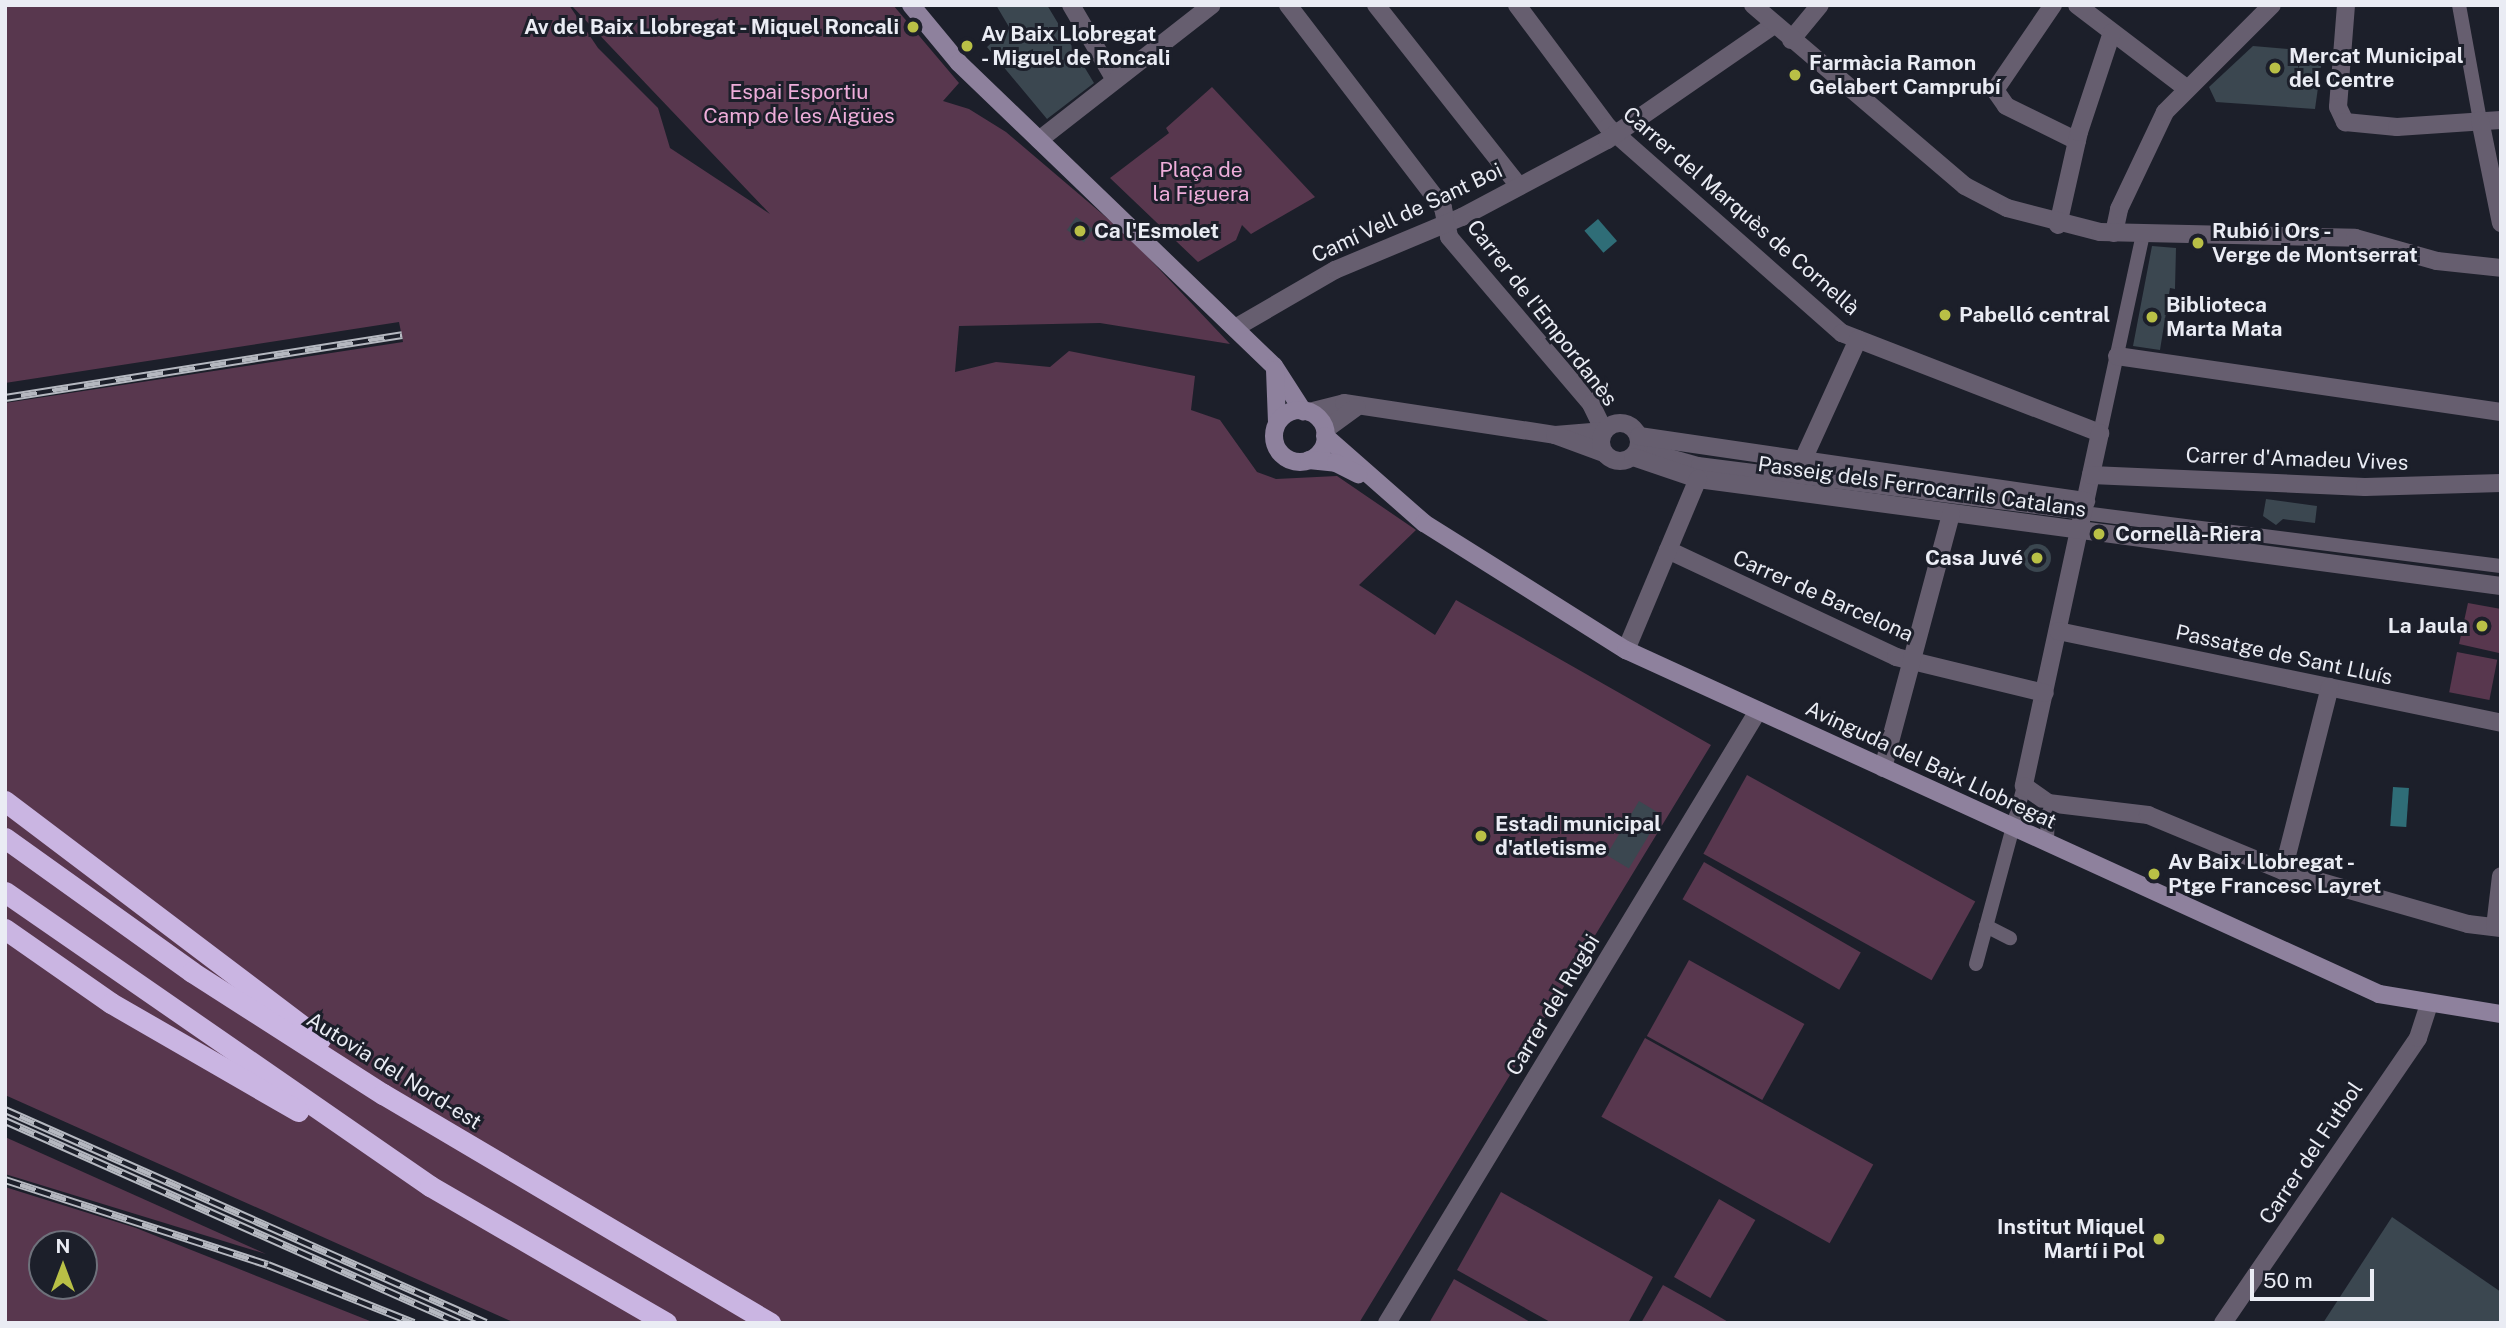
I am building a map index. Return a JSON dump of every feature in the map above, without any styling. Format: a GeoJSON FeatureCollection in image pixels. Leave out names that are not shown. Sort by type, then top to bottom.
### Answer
{"type":"FeatureCollection","features":[{"type":"Feature","properties":{"kind":"highway"},"geometry":{"type":"LineString","coordinates":[[5,801],[460,1142]]}},
{"type":"Feature","properties":{"kind":"highway","name":"Autovia del Nord-est"},"geometry":{"type":"LineString","coordinates":[[5,838],[192,972],[460,1142],[770,1323]]}},
{"type":"Feature","properties":{"kind":"highway"},"geometry":{"type":"LineString","coordinates":[[5,892],[430,1186]]}},
{"type":"Feature","properties":{"kind":"highway"},"geometry":{"type":"LineString","coordinates":[[5,929],[111,1003],[666,1323]]}},
{"type":"Feature","properties":{"kind":"main road"},"geometry":{"type":"LineString","coordinates":[[911,5],[959,63],[1274,366],[1306,412],[1325,433],[1322,449],[1309,460],[1293,461],[1280,453],[1274,438],[1278,423],[1274,366]]}},
{"type":"Feature","properties":{"kind":"main road"},"geometry":{"type":"LineString","coordinates":[[1278,423],[1306,412]]}},
{"type":"Feature","properties":{"kind":"main road","name":"Avinguda del Baix Llobregat"},"geometry":{"type":"LineString","coordinates":[[1325,433],[1424,523],[1626,650],[2379,993],[2429,1005],[2501,1014]]}},
{"type":"Feature","properties":{"kind":"main road","name":"Avinguda del Baix Llobregat"},"geometry":{"type":"LineString","coordinates":[[1309,460],[1336,463],[1377,482]]}},
{"type":"Feature","properties":{"kind":"street"},"geometry":{"type":"LineString","coordinates":[[1071,5],[1115,80]]}},
{"type":"Feature","properties":{"kind":"street"},"geometry":{"type":"LineString","coordinates":[[1038,139],[1212,5]]}},
{"type":"Feature","properties":{"kind":"street","name":"Carrer de l'Empordanès"},"geometry":{"type":"LineString","coordinates":[[1288,5],[1443,208],[1449,237],[1591,404],[1604,432]]}},
{"type":"Feature","properties":{"kind":"street"},"geometry":{"type":"LineString","coordinates":[[1376,5],[1519,186]]}},
{"type":"Feature","properties":{"kind":"street","name":"Carrer del Marquès de Cornellà"},"geometry":{"type":"LineString","coordinates":[[1517,5],[1617,133],[1842,333],[2100,433]]}},
{"type":"Feature","properties":{"kind":"street"},"geometry":{"type":"LineString","coordinates":[[1753,5],[1965,186],[2007,208],[2058,225],[2114,233],[2355,238],[2437,261],[2501,268]]}},
{"type":"Feature","properties":{"kind":"street"},"geometry":{"type":"LineString","coordinates":[[1791,40],[1820,5]]}},
{"type":"Feature","properties":{"kind":"street"},"geometry":{"type":"LineString","coordinates":[[2053,5],[1995,90],[2006,106],[2077,141]]}},
{"type":"Feature","properties":{"kind":"street"},"geometry":{"type":"LineString","coordinates":[[2077,5],[2186,88]]}},
{"type":"Feature","properties":{"kind":"street"},"geometry":{"type":"LineString","coordinates":[[2114,233],[2151,134],[2186,88],[2272,5]]}},
{"type":"Feature","properties":{"kind":"street"},"geometry":{"type":"LineString","coordinates":[[2346,5],[2338,107],[2350,124],[2397,127],[2501,120]]}},
{"type":"Feature","properties":{"kind":"street"},"geometry":{"type":"LineString","coordinates":[[2459,5],[2501,223]]}},
{"type":"Feature","properties":{"kind":"street","name":"Camí Vell de Sant Boi"},"geometry":{"type":"LineString","coordinates":[[1235,328],[1335,270],[1446,222],[1617,133],[1774,25]]}},
{"type":"Feature","properties":{"kind":"street"},"geometry":{"type":"LineString","coordinates":[[2058,225],[2077,141],[2112,32]]}},
{"type":"Feature","properties":{"kind":"street"},"geometry":{"type":"LineString","coordinates":[[1976,964],[2024,786],[2143,234]]}},
{"type":"Feature","properties":{"kind":"street"},"geometry":{"type":"LineString","coordinates":[[1801,462],[1858,339]]}},
{"type":"Feature","properties":{"kind":"street"},"geometry":{"type":"LineString","coordinates":[[2117,356],[2501,411]]}},
{"type":"Feature","properties":{"kind":"street"},"geometry":{"type":"LineString","coordinates":[[1306,412],[1333,403],[1555,435],[1604,432],[1625,423],[1639,447],[1616,461],[1604,453],[1555,435]]}},
{"type":"Feature","properties":{"kind":"street"},"geometry":{"type":"LineString","coordinates":[[1325,433],[1357,407]]}},
{"type":"Feature","properties":{"kind":"street"},"geometry":{"type":"LineString","coordinates":[[1604,432],[1604,453]]}},
{"type":"Feature","properties":{"kind":"street","name":"Passeig dels Ferrocarrils Catalans"},"geometry":{"type":"LineString","coordinates":[[1639,447],[1801,462],[2082,516],[2501,586]]}},
{"type":"Feature","properties":{"kind":"street","name":"Passeig dels Ferrocarrils Catalans"},"geometry":{"type":"LineString","coordinates":[[1639,447],[1698,479],[1951,514],[2082,516]]}},
{"type":"Feature","properties":{"kind":"street","name":"Passeig dels Ferrocarrils Catalans"},"geometry":{"type":"LineString","coordinates":[[1639,447],[1698,464],[2082,516],[2501,566]]}},
{"type":"Feature","properties":{"kind":"street","name":"Carrer d'Amadeu Vives"},"geometry":{"type":"LineString","coordinates":[[2091,475],[2365,487],[2501,483]]}},
{"type":"Feature","properties":{"kind":"street"},"geometry":{"type":"LineString","coordinates":[[1626,650],[1698,479]]}},
{"type":"Feature","properties":{"kind":"street"},"geometry":{"type":"LineString","coordinates":[[1883,768],[1951,514]]}},
{"type":"Feature","properties":{"kind":"street","name":"Carrer de Barcelona"},"geometry":{"type":"LineString","coordinates":[[1668,551],[1912,662],[2045,693]]}},
{"type":"Feature","properties":{"kind":"street","name":"Passatge de Sant Lluís"},"geometry":{"type":"LineString","coordinates":[[2058,631],[2501,723]]}},
{"type":"Feature","properties":{"kind":"street"},"geometry":{"type":"LineString","coordinates":[[2283,872],[2330,687]]}},
{"type":"Feature","properties":{"kind":"street","name":"Carrer del Rugbi"},"geometry":{"type":"LineString","coordinates":[[1387,1323],[1758,711]]}},
{"type":"Feature","properties":{"kind":"street"},"geometry":{"type":"LineString","coordinates":[[2024,786],[2048,803],[2148,815],[2283,872],[2498,927],[2501,876]]}},
{"type":"Feature","properties":{"kind":"street"},"geometry":{"type":"LineString","coordinates":[[2047,843],[2048,803]]}},
{"type":"Feature","properties":{"kind":"street"},"geometry":{"type":"LineString","coordinates":[[1986,926],[2010,939]]}},
{"type":"Feature","properties":{"kind":"street","name":"Carrer del Futbol"},"geometry":{"type":"LineString","coordinates":[[2223,1323],[2418,1038],[2429,1005]]}},
{"type":"Feature","properties":{"kind":"green space","name":"Espai Esportiu Camp de les Aigües"},"geometry":{"type":"Polygon","coordinates":[[[5,5],[569,5],[598,48],[658,108],[670,148],[770,214],[571,5],[893,5],[959,83],[943,101],[969,109],[1006,132],[1127,235],[1230,344],[1100,323],[959,326],[955,372],[996,362],[1050,367],[1069,351],[1195,376],[1191,410],[1220,420],[1257,472],[1276,479],[1337,476],[1416,530],[1359,585],[1435,635],[1456,600],[1711,745],[1359,1323],[515,1323],[5,1095],[5,403],[403,342],[399,322],[5,383],[5,5]]]}},
{"type":"Feature","properties":{"kind":"green space","name":"Plaça de la Figuera"},"geometry":{"type":"Polygon","coordinates":[[[1212,87],[1315,197],[1251,234],[1242,225],[1236,240],[1198,262],[1110,178],[1169,133],[1166,128],[1212,87]]]}},
{"type":"Feature","properties":{"kind":"green space","name":"La Jaula"},"geometry":{"type":"Polygon","coordinates":[[[2468,603],[2501,609],[2499,653],[2459,644],[2468,603]]]}},
{"type":"Feature","properties":{"kind":"green space"},"geometry":{"type":"Polygon","coordinates":[[[2457,652],[2497,660],[2489,700],[2449,692],[2457,652]]]}},
{"type":"Feature","properties":{"kind":"green space"},"geometry":{"type":"Polygon","coordinates":[[[1747,775],[1975,902],[1932,980],[1703,854],[1747,775]]]}},
{"type":"Feature","properties":{"kind":"green space"},"geometry":{"type":"Polygon","coordinates":[[[1704,862],[1861,952],[1839,990],[1682,899],[1704,862]]]}},
{"type":"Feature","properties":{"kind":"green space"},"geometry":{"type":"Polygon","coordinates":[[[1689,960],[1804,1024],[1762,1100],[1647,1036],[1689,960]]]}},
{"type":"Feature","properties":{"kind":"green space"},"geometry":{"type":"Polygon","coordinates":[[[1645,1038],[1873,1165],[1830,1243],[1601,1117],[1645,1038]]]}},
{"type":"Feature","properties":{"kind":"green space"},"geometry":{"type":"Polygon","coordinates":[[[5,1137],[266,1254],[5,1174],[5,1137]]]}},
{"type":"Feature","properties":{"kind":"green space"},"geometry":{"type":"Polygon","coordinates":[[[5,1187],[136,1228],[375,1323],[5,1323],[5,1187]]]}},
{"type":"Feature","properties":{"kind":"green space"},"geometry":{"type":"Polygon","coordinates":[[[1501,1192],[1653,1277],[1628,1323],[1552,1323],[1457,1270],[1501,1192]]]}},
{"type":"Feature","properties":{"kind":"green space"},"geometry":{"type":"Polygon","coordinates":[[[1719,1199],[1755,1220],[1710,1298],[1674,1277],[1719,1199]]]}},
{"type":"Feature","properties":{"kind":"green space"},"geometry":{"type":"Polygon","coordinates":[[[1454,1279],[1532,1323],[1429,1323],[1454,1279]]]}},
{"type":"Feature","properties":{"kind":"green space"},"geometry":{"type":"Polygon","coordinates":[[[1663,1285],[1701,1306],[1730,1323],[1641,1323],[1663,1285]]]}},
{"type":"Feature","properties":{"kind":"water"},"geometry":{"type":"Polygon","coordinates":[[[1598,219],[1617,241],[1603,253],[1584,231],[1598,219]]]}},
{"type":"Feature","properties":{"kind":"water"},"geometry":{"type":"Polygon","coordinates":[[[2393,787],[2409,788],[2406,827],[2390,826],[2393,787]]]}},
{"type":"Feature","properties":{"kind":"building"},"geometry":{"type":"Polygon","coordinates":[[[996,5],[1047,5],[1094,83],[1047,119],[987,47],[1009,27],[996,5]]]}},
{"type":"Feature","properties":{"kind":"building","name":"Mercat Municipal del Centre"},"geometry":{"type":"Polygon","coordinates":[[[2253,46],[2323,52],[2315,109],[2216,102],[2209,87],[2253,46]]]}},
{"type":"Feature","properties":{"kind":"building","name":"Ca l'Esmolet"},"geometry":{"type":"Polygon","coordinates":[[[1076,217],[1093,229],[1084,242],[1067,230],[1076,217]]]}},
{"type":"Feature","properties":{"kind":"building","name":"Biblioteca Marta Mata"},"geometry":{"type":"Polygon","coordinates":[[[2152,246],[2176,248],[2175,289],[2170,288],[2160,350],[2133,346],[2152,246]]]}},
{"type":"Feature","properties":{"kind":"building"},"geometry":{"type":"Polygon","coordinates":[[[2266,499],[2317,506],[2315,523],[2283,519],[2276,525],[2263,516],[2266,499]]]}},
{"type":"Feature","properties":{"kind":"building","name":"Casa Juvé"},"geometry":{"type":"Polygon","coordinates":[[[2037,544],[2047,548],[2051,558],[2047,568],[2037,572],[2027,568],[2023,558],[2027,548],[2037,544]]]}},
{"type":"Feature","properties":{"kind":"building"},"geometry":{"type":"Polygon","coordinates":[[[1639,801],[1661,814],[1629,868],[1607,855],[1639,801]]]}},
{"type":"Feature","properties":{"kind":"building"},"geometry":{"type":"Polygon","coordinates":[[[2392,1217],[2501,1292],[2501,1323],[2323,1323],[2392,1217]]]}},
{"type":"Feature","properties":{"kind":"railway"},"geometry":{"type":"LineString","coordinates":[[5,398],[402,335]]}},
{"type":"Feature","properties":{"kind":"railway"},"geometry":{"type":"LineString","coordinates":[[5,1110],[486,1323]]}},
{"type":"Feature","properties":{"kind":"railway"},"geometry":{"type":"LineString","coordinates":[[5,1121],[459,1323]]}},
{"type":"Feature","properties":{"kind":"railway"},"geometry":{"type":"LineString","coordinates":[[5,1180],[268,1265],[414,1323]]}},
{"type":"Feature","properties":{"kind":"place","name":"Av del Baix Llobregat - Miquel Roncali"},"geometry":{"type":"Point","coordinates":[913,27]}},
{"type":"Feature","properties":{"kind":"place","name":"Av Baix Llobregat - Miguel de Roncali"},"geometry":{"type":"Point","coordinates":[967,46]}},
{"type":"Feature","properties":{"kind":"place","name":"Mercat Municipal del Centre"},"geometry":{"type":"Point","coordinates":[2275,68]}},
{"type":"Feature","properties":{"kind":"place","name":"Farmàcia Ramon Gelabert Camprubí"},"geometry":{"type":"Point","coordinates":[1795,75]}},
{"type":"Feature","properties":{"kind":"place","name":"Ca l'Esmolet"},"geometry":{"type":"Point","coordinates":[1080,231]}},
{"type":"Feature","properties":{"kind":"place","name":"Rubió i Ors - Verge de Montserrat"},"geometry":{"type":"Point","coordinates":[2198,243]}},
{"type":"Feature","properties":{"kind":"place","name":"Pabelló central"},"geometry":{"type":"Point","coordinates":[1945,315]}},
{"type":"Feature","properties":{"kind":"place","name":"Biblioteca Marta Mata"},"geometry":{"type":"Point","coordinates":[2152,317]}},
{"type":"Feature","properties":{"kind":"place","name":"Cornellà-Riera"},"geometry":{"type":"Point","coordinates":[2099,534]}},
{"type":"Feature","properties":{"kind":"place","name":"Casa Juvé"},"geometry":{"type":"Point","coordinates":[2037,558]}},
{"type":"Feature","properties":{"kind":"place","name":"La Jaula"},"geometry":{"type":"Point","coordinates":[2482,626]}},
{"type":"Feature","properties":{"kind":"place","name":"Estadi municipal d'atletisme"},"geometry":{"type":"Point","coordinates":[1481,836]}},
{"type":"Feature","properties":{"kind":"place","name":"Av Baix Llobregat - Ptge Francesc Layret"},"geometry":{"type":"Point","coordinates":[2154,874]}},
{"type":"Feature","properties":{"kind":"place","name":"Institut Miquel Martí i Pol"},"geometry":{"type":"Point","coordinates":[2159,1239]}}]}
